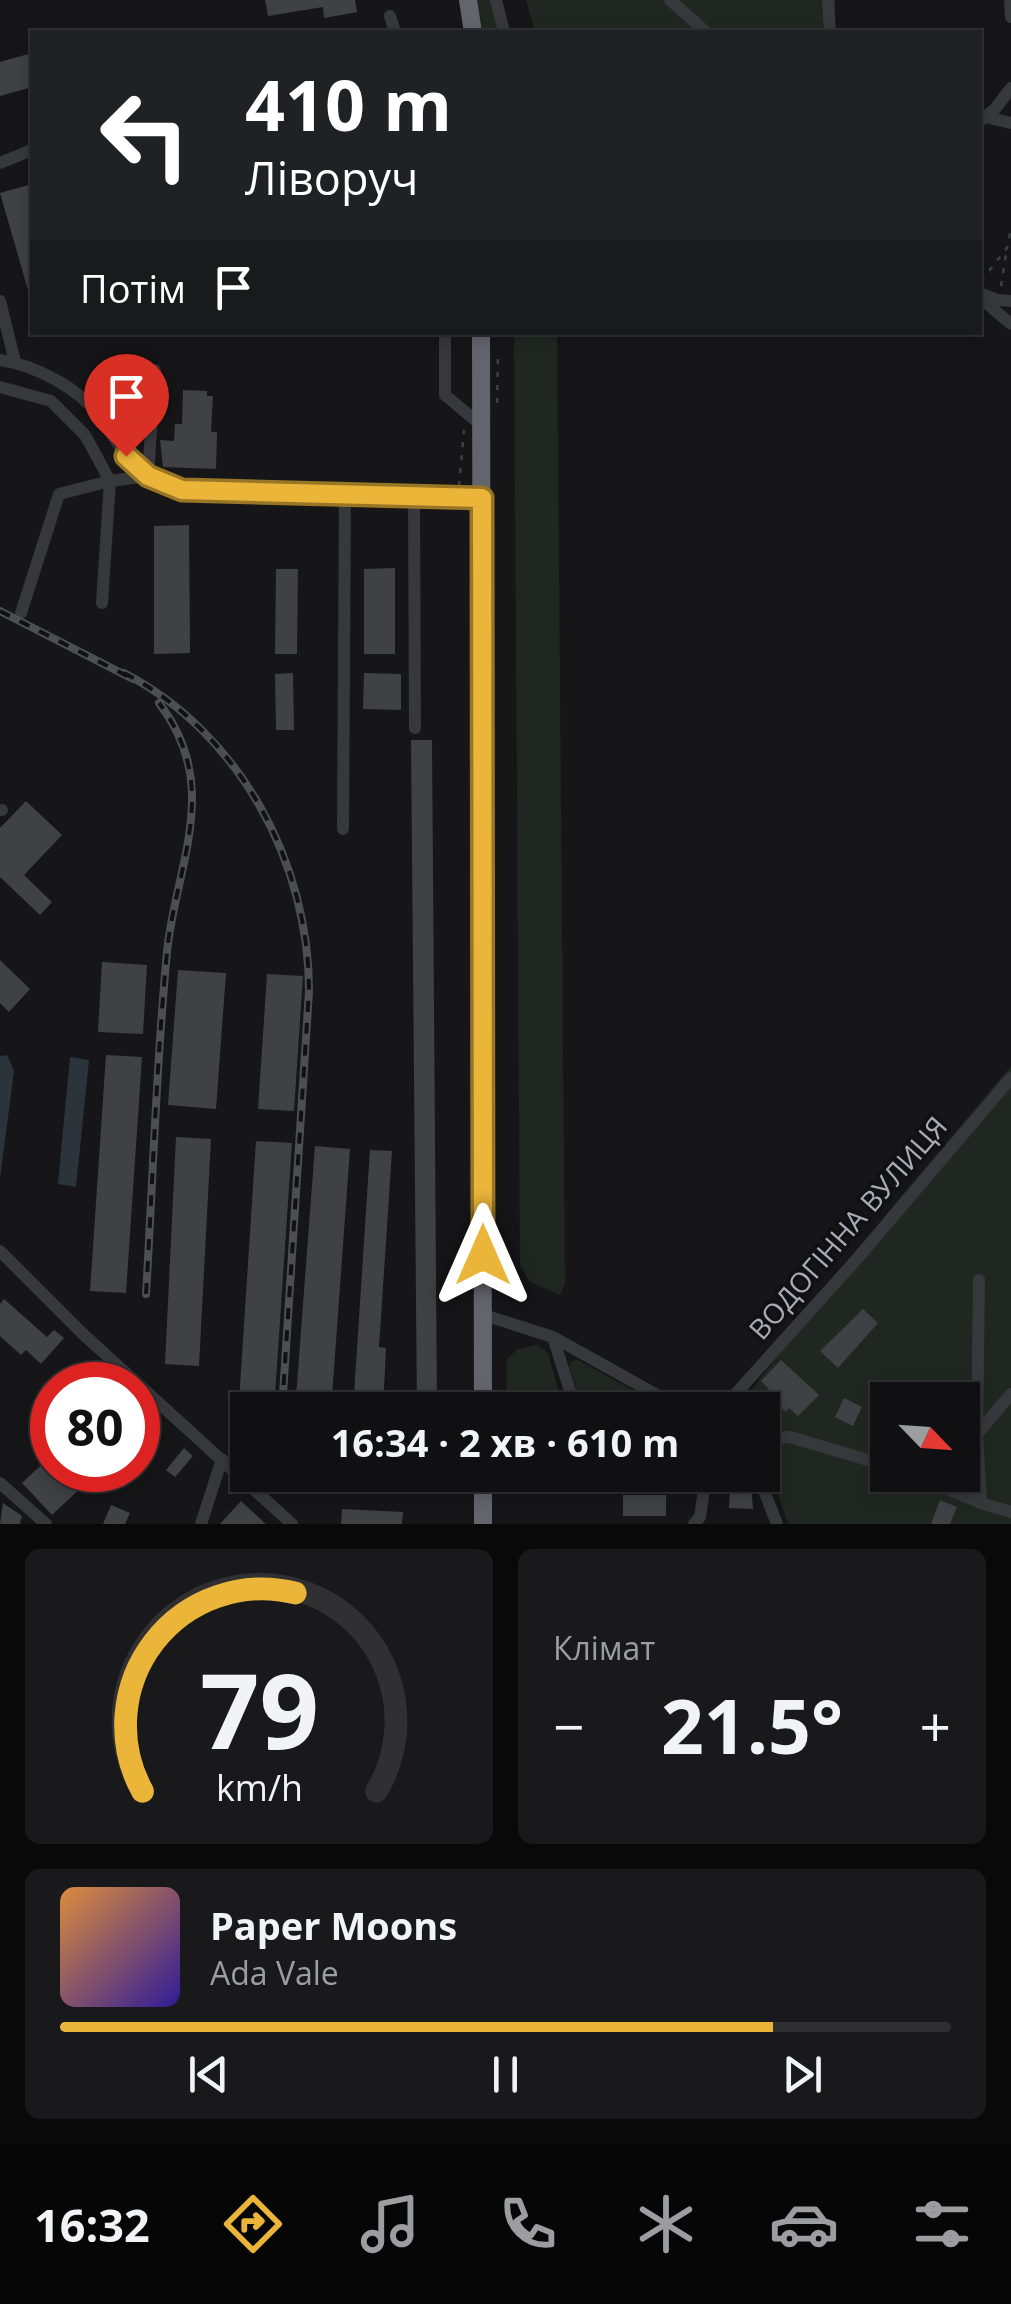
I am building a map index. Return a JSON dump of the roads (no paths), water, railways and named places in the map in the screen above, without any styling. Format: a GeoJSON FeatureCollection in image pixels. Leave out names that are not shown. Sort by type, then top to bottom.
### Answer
{"type":"FeatureCollection","features":[{"type":"Feature","properties":{"kind":"highway"},"geometry":{"type":"LineString","coordinates":[[468,0],[473,30]]}},
{"type":"Feature","properties":{"kind":"highway"},"geometry":{"type":"LineString","coordinates":[[481,335],[473,426],[482,498],[484,1392]]}},
{"type":"Feature","properties":{"kind":"highway"},"geometry":{"type":"LineString","coordinates":[[483,1524],[484,1492]]}},
{"type":"Feature","properties":{"kind":"street"},"geometry":{"type":"LineString","coordinates":[[496,0],[504,30]]}},
{"type":"Feature","properties":{"kind":"street"},"geometry":{"type":"LineString","coordinates":[[670,0],[704,30]]}},
{"type":"Feature","properties":{"kind":"street"},"geometry":{"type":"LineString","coordinates":[[828,0],[830,30]]}},
{"type":"Feature","properties":{"kind":"street"},"geometry":{"type":"LineString","coordinates":[[1010,0],[1011,17]]}},
{"type":"Feature","properties":{"kind":"street"},"geometry":{"type":"LineString","coordinates":[[390,16],[394,30]]}},
{"type":"Feature","properties":{"kind":"street"},"geometry":{"type":"LineString","coordinates":[[983,119],[1011,88]]}},
{"type":"Feature","properties":{"kind":"street"},"geometry":{"type":"LineString","coordinates":[[983,119],[1011,123]]}},
{"type":"Feature","properties":{"kind":"street"},"geometry":{"type":"LineString","coordinates":[[0,163],[30,151]]}},
{"type":"Feature","properties":{"kind":"street"},"geometry":{"type":"LineString","coordinates":[[982,298],[1011,324]]}},
{"type":"Feature","properties":{"kind":"street"},"geometry":{"type":"LineString","coordinates":[[0,300],[7,361],[50,376],[78,395],[99,415],[126,456],[148,476],[182,490],[482,498]]}},
{"type":"Feature","properties":{"kind":"street"},"geometry":{"type":"LineString","coordinates":[[445,335],[445,395],[473,426]]}},
{"type":"Feature","properties":{"kind":"street"},"geometry":{"type":"LineString","coordinates":[[148,476],[155,370]]}},
{"type":"Feature","properties":{"kind":"street"},"geometry":{"type":"LineString","coordinates":[[0,387],[51,400],[85,435],[110,481],[102,603]]}},
{"type":"Feature","properties":{"kind":"street"},"geometry":{"type":"LineString","coordinates":[[21,613],[59,494],[148,476]]}},
{"type":"Feature","properties":{"kind":"street"},"geometry":{"type":"LineString","coordinates":[[343,829],[346,494]]}},
{"type":"Feature","properties":{"kind":"street"},"geometry":{"type":"LineString","coordinates":[[414,496],[415,728]]}},
{"type":"Feature","properties":{"kind":"street","name":"ВОДОГІННА ВУЛИЦЯ"},"geometry":{"type":"LineString","coordinates":[[738,1392],[1010,1082]]}},
{"type":"Feature","properties":{"kind":"street"},"geometry":{"type":"LineString","coordinates":[[0,1251],[82,1334],[292,1524]]}},
{"type":"Feature","properties":{"kind":"street"},"geometry":{"type":"LineString","coordinates":[[977,1382],[978,1280]]}},
{"type":"Feature","properties":{"kind":"street"},"geometry":{"type":"LineString","coordinates":[[484,1316],[553,1337],[648,1392]]}},
{"type":"Feature","properties":{"kind":"street"},"geometry":{"type":"LineString","coordinates":[[553,1337],[570,1392]]}},
{"type":"Feature","properties":{"kind":"street"},"geometry":{"type":"LineString","coordinates":[[980,1430],[1011,1394]]}},
{"type":"Feature","properties":{"kind":"street"},"geometry":{"type":"LineString","coordinates":[[780,1438],[790,1437],[870,1461]]}},
{"type":"Feature","properties":{"kind":"street"},"geometry":{"type":"LineString","coordinates":[[201,1524],[222,1459]]}},
{"type":"Feature","properties":{"kind":"street"},"geometry":{"type":"LineString","coordinates":[[0,1483],[46,1524]]}},
{"type":"Feature","properties":{"kind":"street"},"geometry":{"type":"LineString","coordinates":[[980,1486],[981,1503]]}},
{"type":"Feature","properties":{"kind":"street"},"geometry":{"type":"LineString","coordinates":[[694,1524],[700,1517],[704,1492]]}},
{"type":"Feature","properties":{"kind":"street"},"geometry":{"type":"LineString","coordinates":[[765,1492],[777,1524]]}},
{"type":"Feature","properties":{"kind":"street"},"geometry":{"type":"LineString","coordinates":[[954,1492],[1011,1512]]}},
{"type":"Feature","properties":{"kind":"railway"},"geometry":{"type":"LineString","coordinates":[[0,611],[133,679]]}},
{"type":"Feature","properties":{"kind":"railway"},"geometry":{"type":"LineString","coordinates":[[124,673],[165,699],[202,730],[234,766],[260,806],[281,850],[296,896],[306,943],[309,991],[283,1392]]}},
{"type":"Feature","properties":{"kind":"railway"},"geometry":{"type":"LineString","coordinates":[[146,1294],[167,952],[189,834],[192,794],[183,746],[159,703]]}}]}
